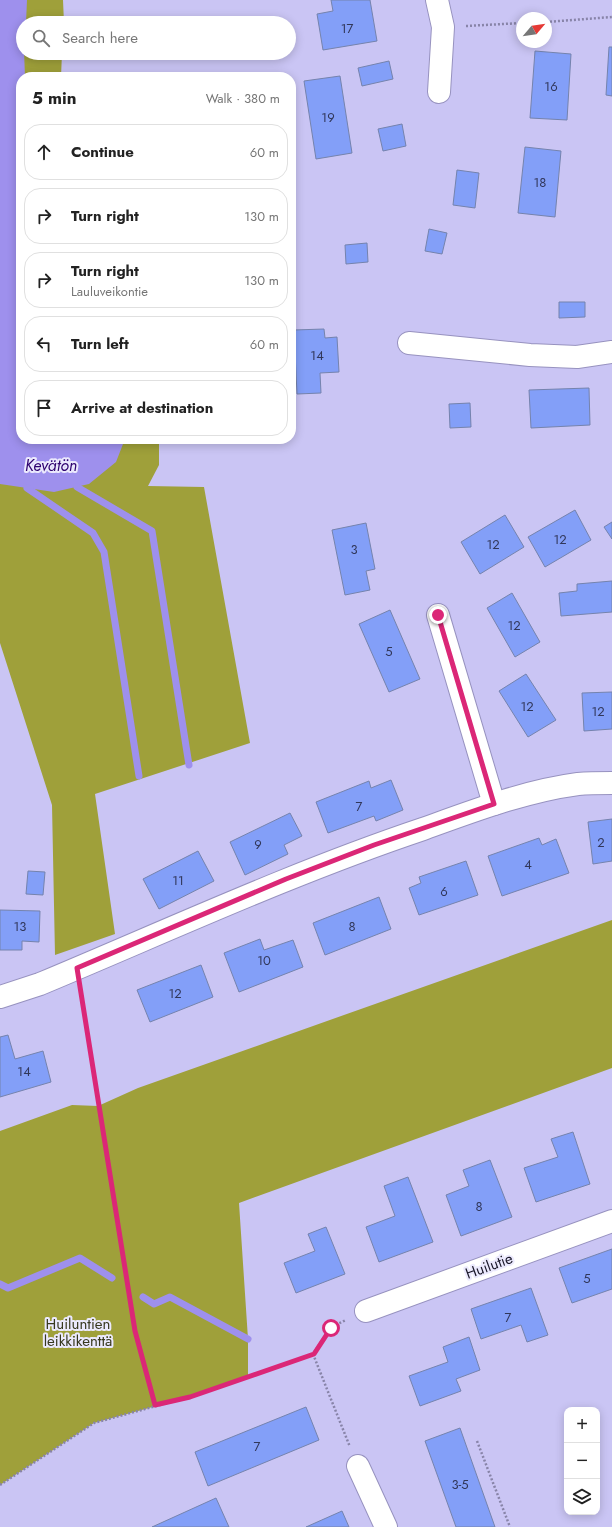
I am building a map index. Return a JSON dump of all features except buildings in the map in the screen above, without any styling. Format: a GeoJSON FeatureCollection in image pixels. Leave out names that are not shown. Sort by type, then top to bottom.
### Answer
{"type":"FeatureCollection","features":[{"type":"Feature","properties":{"kind":"street"},"geometry":{"type":"LineString","coordinates":[[437,0],[443,27],[439,92]]}},
{"type":"Feature","properties":{"kind":"street"},"geometry":{"type":"LineString","coordinates":[[409,343],[530,355],[577,357],[612,352]]}},
{"type":"Feature","properties":{"kind":"street"},"geometry":{"type":"LineString","coordinates":[[438,615],[494,804]]}},
{"type":"Feature","properties":{"kind":"street"},"geometry":{"type":"LineString","coordinates":[[0,997],[40,984],[286,879],[374,845],[494,804],[552,789],[579,784],[612,783]]}},
{"type":"Feature","properties":{"kind":"street","name":"Huilutie"},"geometry":{"type":"LineString","coordinates":[[366,1311],[612,1221]]}},
{"type":"Feature","properties":{"kind":"street"},"geometry":{"type":"LineString","coordinates":[[358,1466],[386,1527]]}},
{"type":"Feature","properties":{"kind":"path"},"geometry":{"type":"LineString","coordinates":[[552,22],[612,17]]}},
{"type":"Feature","properties":{"kind":"path"},"geometry":{"type":"LineString","coordinates":[[443,27],[516,23]]}},
{"type":"Feature","properties":{"kind":"path"},"geometry":{"type":"LineString","coordinates":[[77,968],[135,1331],[155,1405]]}},
{"type":"Feature","properties":{"kind":"path"},"geometry":{"type":"LineString","coordinates":[[0,1485],[94,1423],[155,1405],[190,1397],[314,1354],[331,1328],[366,1311]]}},
{"type":"Feature","properties":{"kind":"path"},"geometry":{"type":"LineString","coordinates":[[314,1354],[358,1466]]}},
{"type":"Feature","properties":{"kind":"path"},"geometry":{"type":"LineString","coordinates":[[477,1441],[510,1527]]}},
{"type":"Feature","properties":{"kind":"green space"},"geometry":{"type":"Polygon","coordinates":[[[0,0],[63,0],[64,16],[16,16],[16,60],[62,60],[61,72],[16,72],[16,444],[159,444],[159,465],[148,486],[204,487],[250,743],[95,794],[115,934],[55,955],[52,805],[0,643],[0,0]]]}},
{"type":"Feature","properties":{"kind":"green space","name":"Huiluntien leikkikenttä"},"geometry":{"type":"Polygon","coordinates":[[[612,920],[612,1068],[239,1203],[248,1339],[248,1377],[189,1397],[94,1423],[0,1485],[0,1131],[72,1105],[98,1106],[138,1088],[612,920]]]}},
{"type":"Feature","properties":{"kind":"water","name":"Kevätön"},"geometry":{"type":"Polygon","coordinates":[[[0,0],[27,0],[26,16],[16,16],[16,60],[24,60],[25,72],[16,72],[16,444],[123,444],[116,462],[89,484],[54,492],[0,484],[0,0]]]}},
{"type":"Feature","properties":{"kind":"waterway"},"geometry":{"type":"LineString","coordinates":[[77,487],[152,531],[189,765]]}},
{"type":"Feature","properties":{"kind":"waterway"},"geometry":{"type":"LineString","coordinates":[[27,488],[93,533],[104,552],[139,776]]}},
{"type":"Feature","properties":{"kind":"waterway"},"geometry":{"type":"LineString","coordinates":[[0,1284],[8,1288],[80,1258],[112,1278]]}},
{"type":"Feature","properties":{"kind":"waterway"},"geometry":{"type":"LineString","coordinates":[[143,1297],[154,1304],[170,1297],[248,1339]]}},
{"type":"Feature","properties":{"kind":"route"},"geometry":{"type":"LineString","coordinates":[[331,1328],[314,1354],[190,1397],[155,1405],[135,1331],[102,1134],[77,968],[286,879],[374,845],[494,804],[438,615]]}}]}
